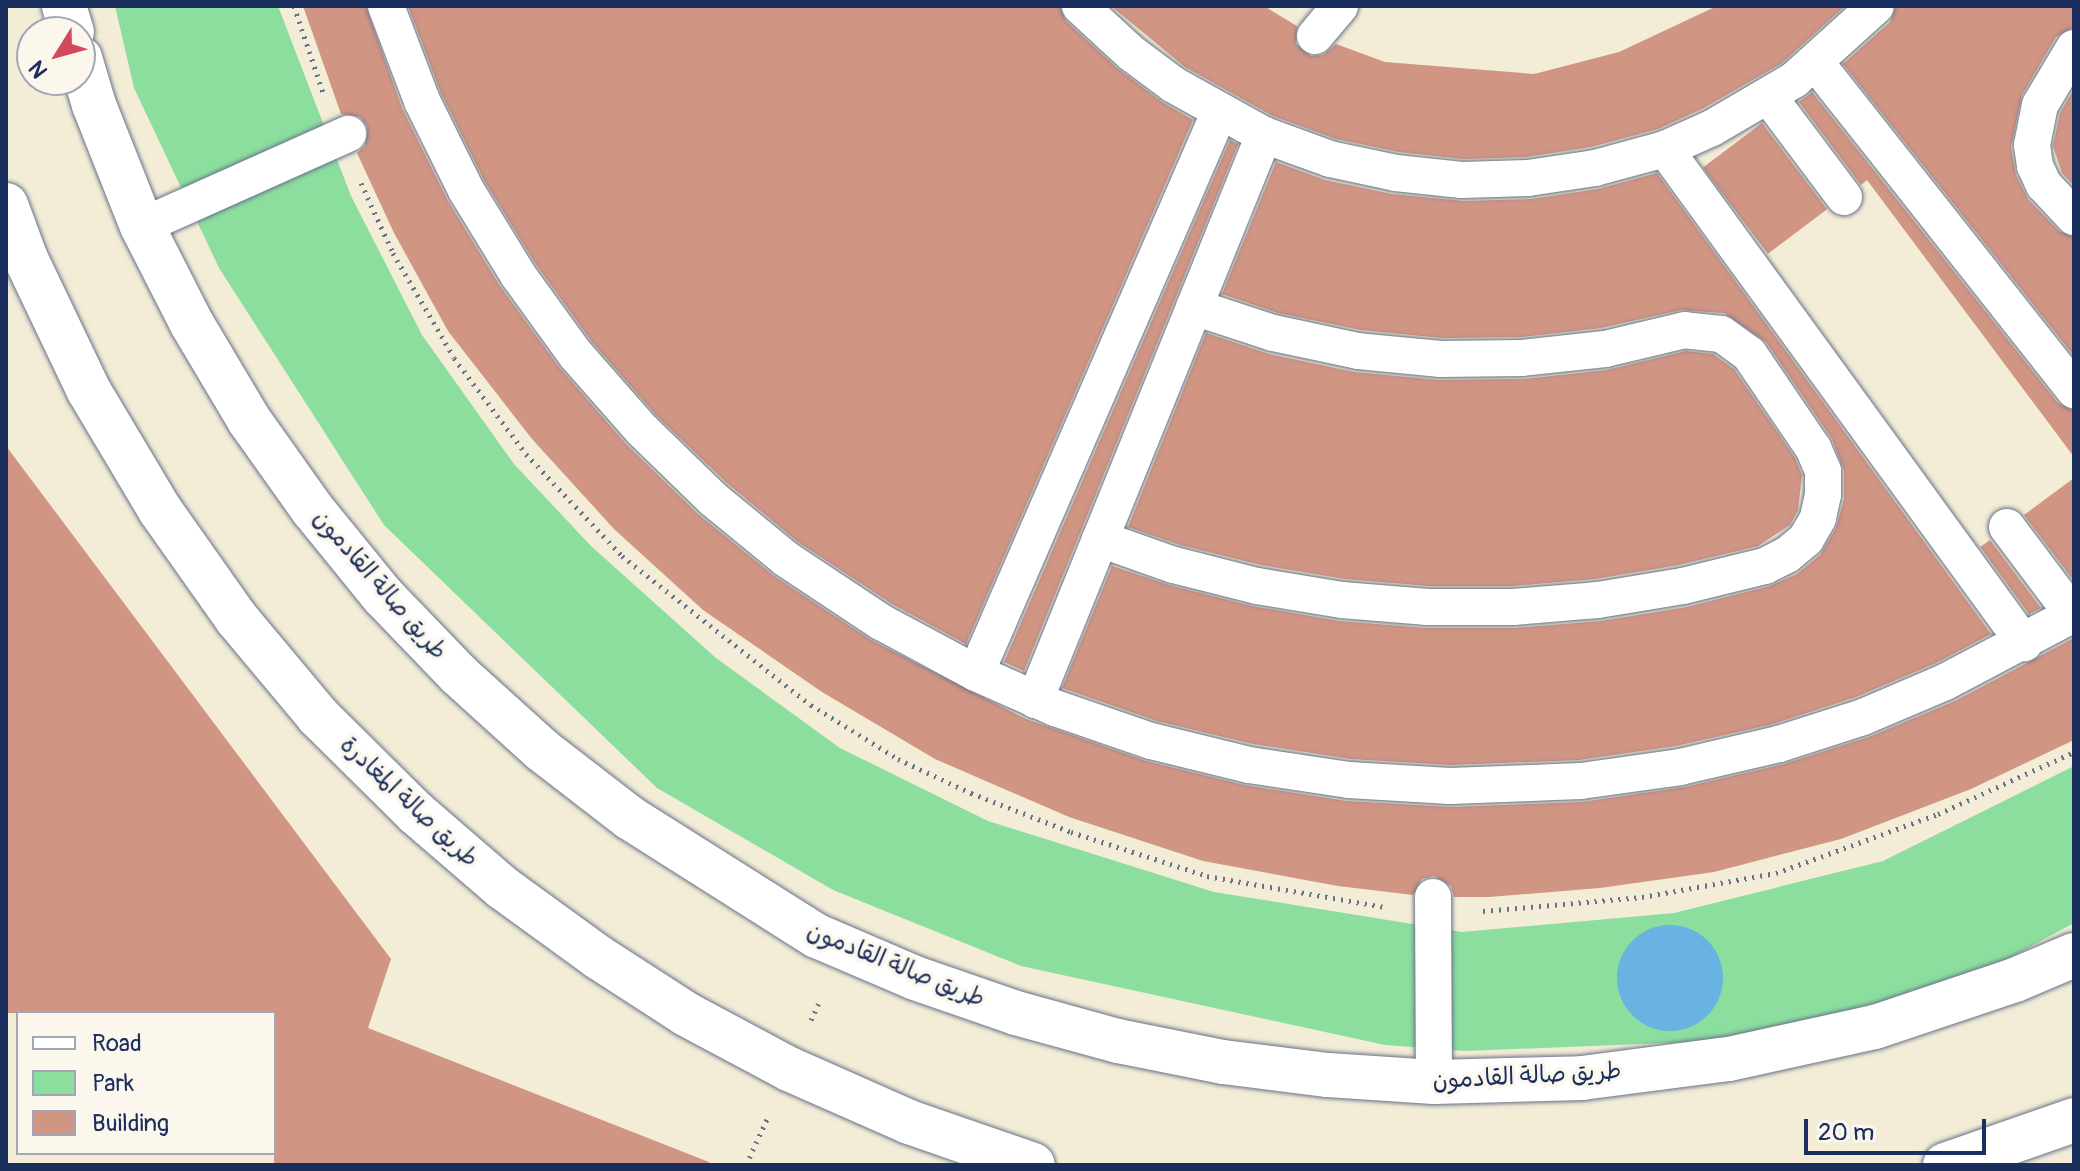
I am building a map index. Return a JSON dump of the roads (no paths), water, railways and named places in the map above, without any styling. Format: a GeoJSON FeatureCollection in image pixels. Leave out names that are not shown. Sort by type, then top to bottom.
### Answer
{"type":"FeatureCollection","features":[{"type":"Feature","properties":{"kind":"main road","name":"طريق صالة القادمون"},"geometry":{"type":"LineString","coordinates":[[91,96],[142,226],[192,324],[249,420],[313,510],[383,596],[459,675],[542,750],[630,818],[817,936],[915,978],[1016,1013],[1118,1041],[1223,1062],[1328,1075],[1434,1082],[1582,1078],[1729,1059],[1875,1027],[2015,980],[2074,955]]}},
{"type":"Feature","properties":{"kind":"main road","name":"طريق صالة المغادرة"},"geometry":{"type":"LineString","coordinates":[[6,205],[26,259],[89,391],[160,510],[247,631],[318,716],[416,813],[503,888],[598,957],[686,1014],[789,1069],[896,1116],[1033,1165]]}},
{"type":"Feature","properties":{"kind":"main road"},"geometry":{"type":"LineString","coordinates":[[1945,1165],[2074,1120]]}},
{"type":"Feature","properties":{"kind":"lane"},"geometry":{"type":"LineString","coordinates":[[386,6],[422,101],[466,190],[518,275],[576,355],[683,469],[786,559],[881,622],[976,673],[1035,700],[1151,741],[1249,765],[1320,776],[1442,786],[1581,781],[1680,767],[1779,744],[1863,717],[1945,682],[2073,615],[2007,527]]}},
{"type":"Feature","properties":{"kind":"lane"},"geometry":{"type":"LineString","coordinates":[[1080,6],[1131,53],[1219,113],[1264,135],[1356,165],[1462,180],[1528,178],[1595,168],[1665,149],[1769,97],[1816,63],[1876,6]]}},
{"type":"Feature","properties":{"kind":"lane"},"geometry":{"type":"LineString","coordinates":[[1315,36],[1340,6]]}},
{"type":"Feature","properties":{"kind":"lane"},"geometry":{"type":"LineString","coordinates":[[2074,48],[2040,105],[2032,145],[2035,166],[2044,185],[2074,217]]}},
{"type":"Feature","properties":{"kind":"lane"},"geometry":{"type":"LineString","coordinates":[[1816,63],[2074,390]]}},
{"type":"Feature","properties":{"kind":"lane"},"geometry":{"type":"LineString","coordinates":[[1769,97],[1844,197]]}},
{"type":"Feature","properties":{"kind":"lane"},"geometry":{"type":"LineString","coordinates":[[976,673],[1219,113]]}},
{"type":"Feature","properties":{"kind":"lane"},"geometry":{"type":"LineString","coordinates":[[142,226],[348,134]]}},
{"type":"Feature","properties":{"kind":"lane"},"geometry":{"type":"LineString","coordinates":[[1035,700],[1264,135]]}},
{"type":"Feature","properties":{"kind":"lane"},"geometry":{"type":"LineString","coordinates":[[1665,149],[2024,643]]}},
{"type":"Feature","properties":{"kind":"lane"},"geometry":{"type":"LineString","coordinates":[[1100,539],[1174,565],[1271,588],[1342,600],[1428,607],[1513,607],[1598,600],[1683,586],[1765,566],[1787,555],[1806,539],[1818,518],[1823,495],[1823,471],[1813,448],[1749,354],[1721,334],[1685,330],[1605,349],[1522,358],[1441,359],[1358,351],[1273,333],[1194,307]]}},
{"type":"Feature","properties":{"kind":"lane"},"geometry":{"type":"LineString","coordinates":[[1433,897],[1434,1082]]}},
{"type":"Feature","properties":{"kind":"water"},"geometry":{"type":"Polygon","coordinates":[[[1670,925],[1690,929],[1708,940],[1719,958],[1723,978],[1719,998],[1708,1016],[1690,1027],[1670,1031],[1650,1027],[1632,1016],[1621,998],[1617,978],[1621,958],[1632,940],[1650,929],[1670,925]]]}}]}
